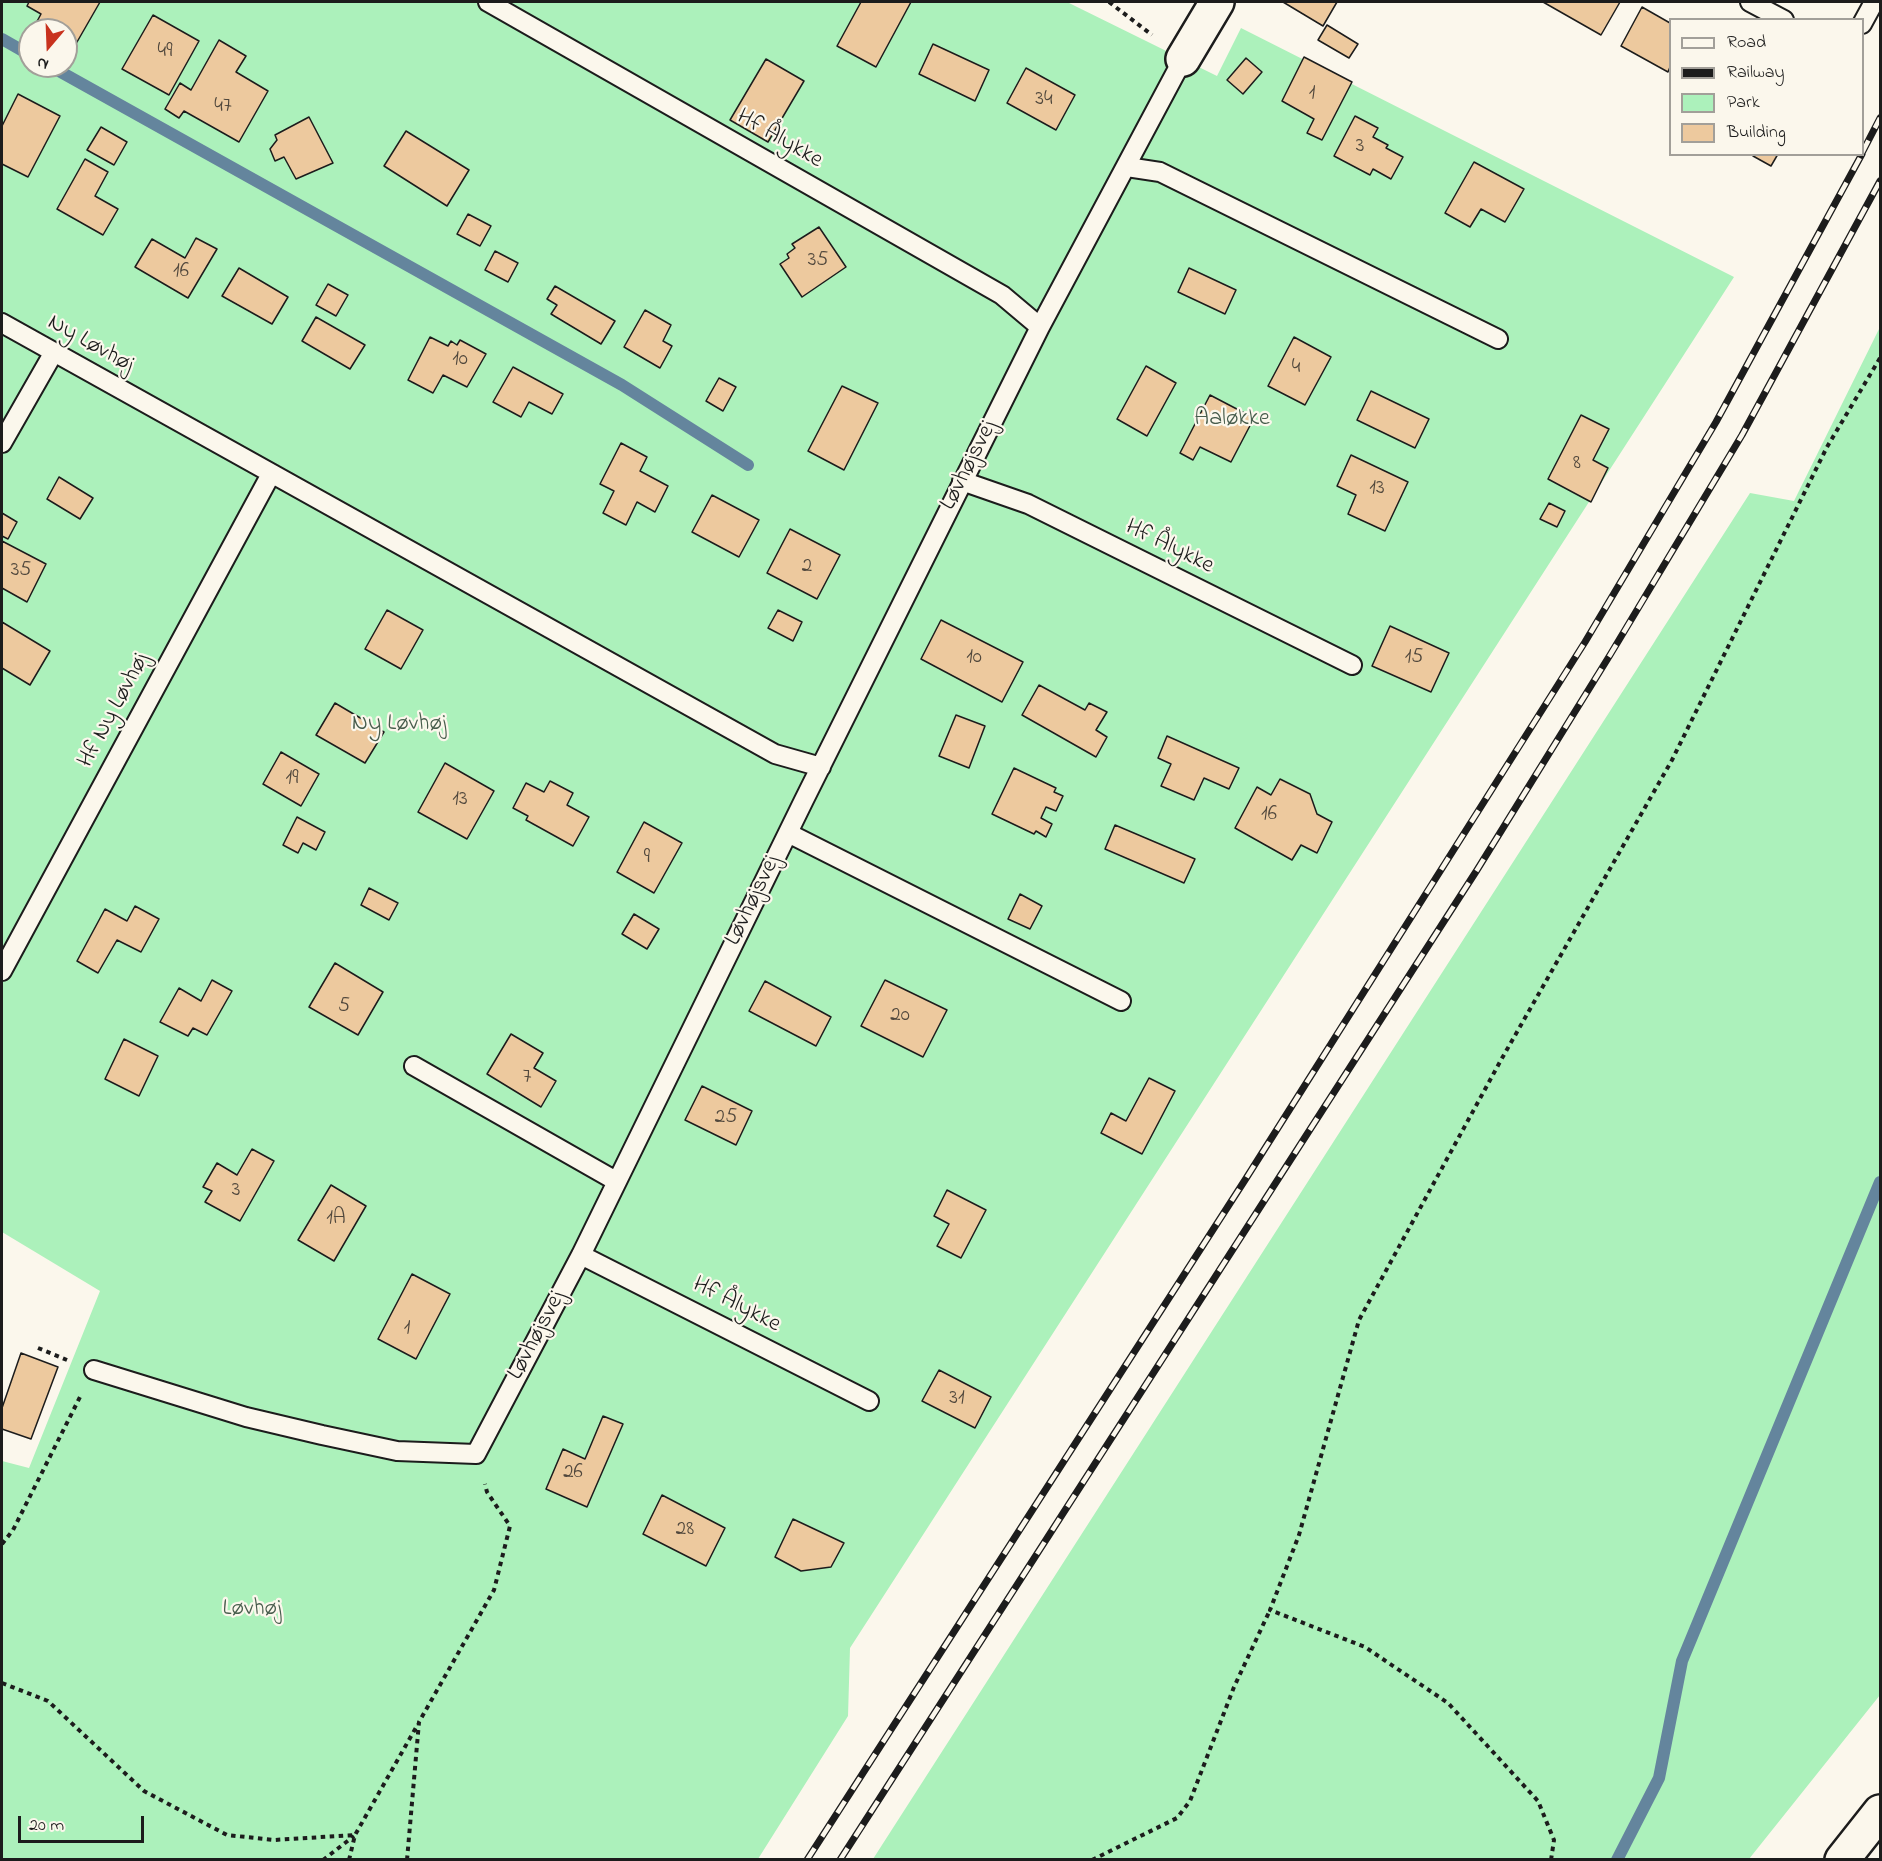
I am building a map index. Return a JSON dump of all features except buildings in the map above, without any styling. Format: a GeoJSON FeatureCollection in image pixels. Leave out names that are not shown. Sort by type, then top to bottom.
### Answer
{"type":"FeatureCollection","features":[{"type":"Feature","properties":{"kind":"street","name":"Løvhøjsvej"},"geometry":{"type":"LineString","coordinates":[[1183,59],[1217,2]]}},
{"type":"Feature","properties":{"kind":"street"},"geometry":{"type":"LineString","coordinates":[[1842,1860],[1881,1812]]}},
{"type":"Feature","properties":{"kind":"lane","name":"Hf Ålykke"},"geometry":{"type":"LineString","coordinates":[[488,2],[1002,295],[1040,327]]}},
{"type":"Feature","properties":{"kind":"lane"},"geometry":{"type":"LineString","coordinates":[[1750,2],[1780,18]]}},
{"type":"Feature","properties":{"kind":"lane"},"geometry":{"type":"LineString","coordinates":[[1864,22],[1874,2]]}},
{"type":"Feature","properties":{"kind":"lane","name":"Løvhøjsvej"},"geometry":{"type":"LineString","coordinates":[[476,1454],[581,1255],[820,767],[1040,327],[1183,59]]}},
{"type":"Feature","properties":{"kind":"lane"},"geometry":{"type":"LineString","coordinates":[[1127,167],[1160,172],[1498,339]]}},
{"type":"Feature","properties":{"kind":"lane","name":"Ny Løvhøj"},"geometry":{"type":"LineString","coordinates":[[2,323],[775,754],[820,767]]}},
{"type":"Feature","properties":{"kind":"lane"},"geometry":{"type":"LineString","coordinates":[[2,443],[54,352]]}},
{"type":"Feature","properties":{"kind":"lane","name":"Hf Ny Løvhøj"},"geometry":{"type":"LineString","coordinates":[[2,970],[271,474]]}},
{"type":"Feature","properties":{"kind":"lane","name":"Hf Ålykke"},"geometry":{"type":"LineString","coordinates":[[962,481],[1028,504],[1352,665]]}},
{"type":"Feature","properties":{"kind":"lane"},"geometry":{"type":"LineString","coordinates":[[788,832],[1121,1001]]}},
{"type":"Feature","properties":{"kind":"lane"},"geometry":{"type":"LineString","coordinates":[[414,1066],[616,1182]]}},
{"type":"Feature","properties":{"kind":"lane","name":"Hf Ålykke"},"geometry":{"type":"LineString","coordinates":[[581,1255],[868,1401]]}},
{"type":"Feature","properties":{"kind":"lane"},"geometry":{"type":"LineString","coordinates":[[94,1370],[246,1418],[322,1435],[397,1451],[476,1454]]}},
{"type":"Feature","properties":{"kind":"path"},"geometry":{"type":"LineString","coordinates":[[1109,2],[1183,59]]}},
{"type":"Feature","properties":{"kind":"path"},"geometry":{"type":"LineString","coordinates":[[1092,1860],[1177,1818],[1190,1801],[1234,1687],[1270,1610],[1299,1535],[1359,1320],[1501,1060],[1672,760],[1827,447],[1881,358]]}},
{"type":"Feature","properties":{"kind":"path"},"geometry":{"type":"LineString","coordinates":[[2,1544],[13,1530],[94,1370]]}},
{"type":"Feature","properties":{"kind":"path"},"geometry":{"type":"LineString","coordinates":[[349,1860],[355,1835],[494,1590],[510,1526],[488,1492],[476,1454]]}},
{"type":"Feature","properties":{"kind":"path"},"geometry":{"type":"LineString","coordinates":[[1270,1610],[1365,1647],[1448,1703],[1538,1801],[1554,1840],[1551,1860]]}},
{"type":"Feature","properties":{"kind":"path"},"geometry":{"type":"LineString","coordinates":[[2,1683],[48,1701],[144,1791],[227,1835],[274,1840],[355,1835]]}},
{"type":"Feature","properties":{"kind":"path"},"geometry":{"type":"LineString","coordinates":[[407,1860],[419,1722]]}},
{"type":"Feature","properties":{"kind":"path"},"geometry":{"type":"LineString","coordinates":[[323,1860],[355,1835]]}},
{"type":"Feature","properties":{"kind":"green space"},"geometry":{"type":"Polygon","coordinates":[[[2,2],[1067,2],[1217,76],[1241,28],[1734,277],[850,1648],[848,1716],[758,1859],[2,1859],[2,1461],[29,1468],[100,1291],[2,1232],[2,2]]]}},
{"type":"Feature","properties":{"kind":"green space"},"geometry":{"type":"Polygon","coordinates":[[[1880,327],[1880,1695],[1749,1859],[873,1859],[1750,493],[1794,501],[1880,327]]]}},
{"type":"Feature","properties":{"kind":"waterway"},"geometry":{"type":"LineString","coordinates":[[2,39],[18,48]]}},
{"type":"Feature","properties":{"kind":"waterway"},"geometry":{"type":"LineString","coordinates":[[72,78],[622,385],[748,465]]}},
{"type":"Feature","properties":{"kind":"waterway"},"geometry":{"type":"LineString","coordinates":[[1617,1860],[1659,1778],[1682,1661],[1880,1182]]}},
{"type":"Feature","properties":{"kind":"railway"},"geometry":{"type":"LineString","coordinates":[[1864,149],[1880,118]]}},
{"type":"Feature","properties":{"kind":"railway"},"geometry":{"type":"LineString","coordinates":[[807,1860],[1245,1180],[1585,642],[1716,422],[1861,156]]}},
{"type":"Feature","properties":{"kind":"railway"},"geometry":{"type":"LineString","coordinates":[[840,1860],[1477,870],[1742,435],[1880,181]]}},
{"type":"Feature","properties":{"kind":"park label","name":"Aaløkke"},"geometry":{"type":"Point","coordinates":[1232,420]}},
{"type":"Feature","properties":{"kind":"park label","name":"Løvhøj"},"geometry":{"type":"Point","coordinates":[252,1610]}}]}
